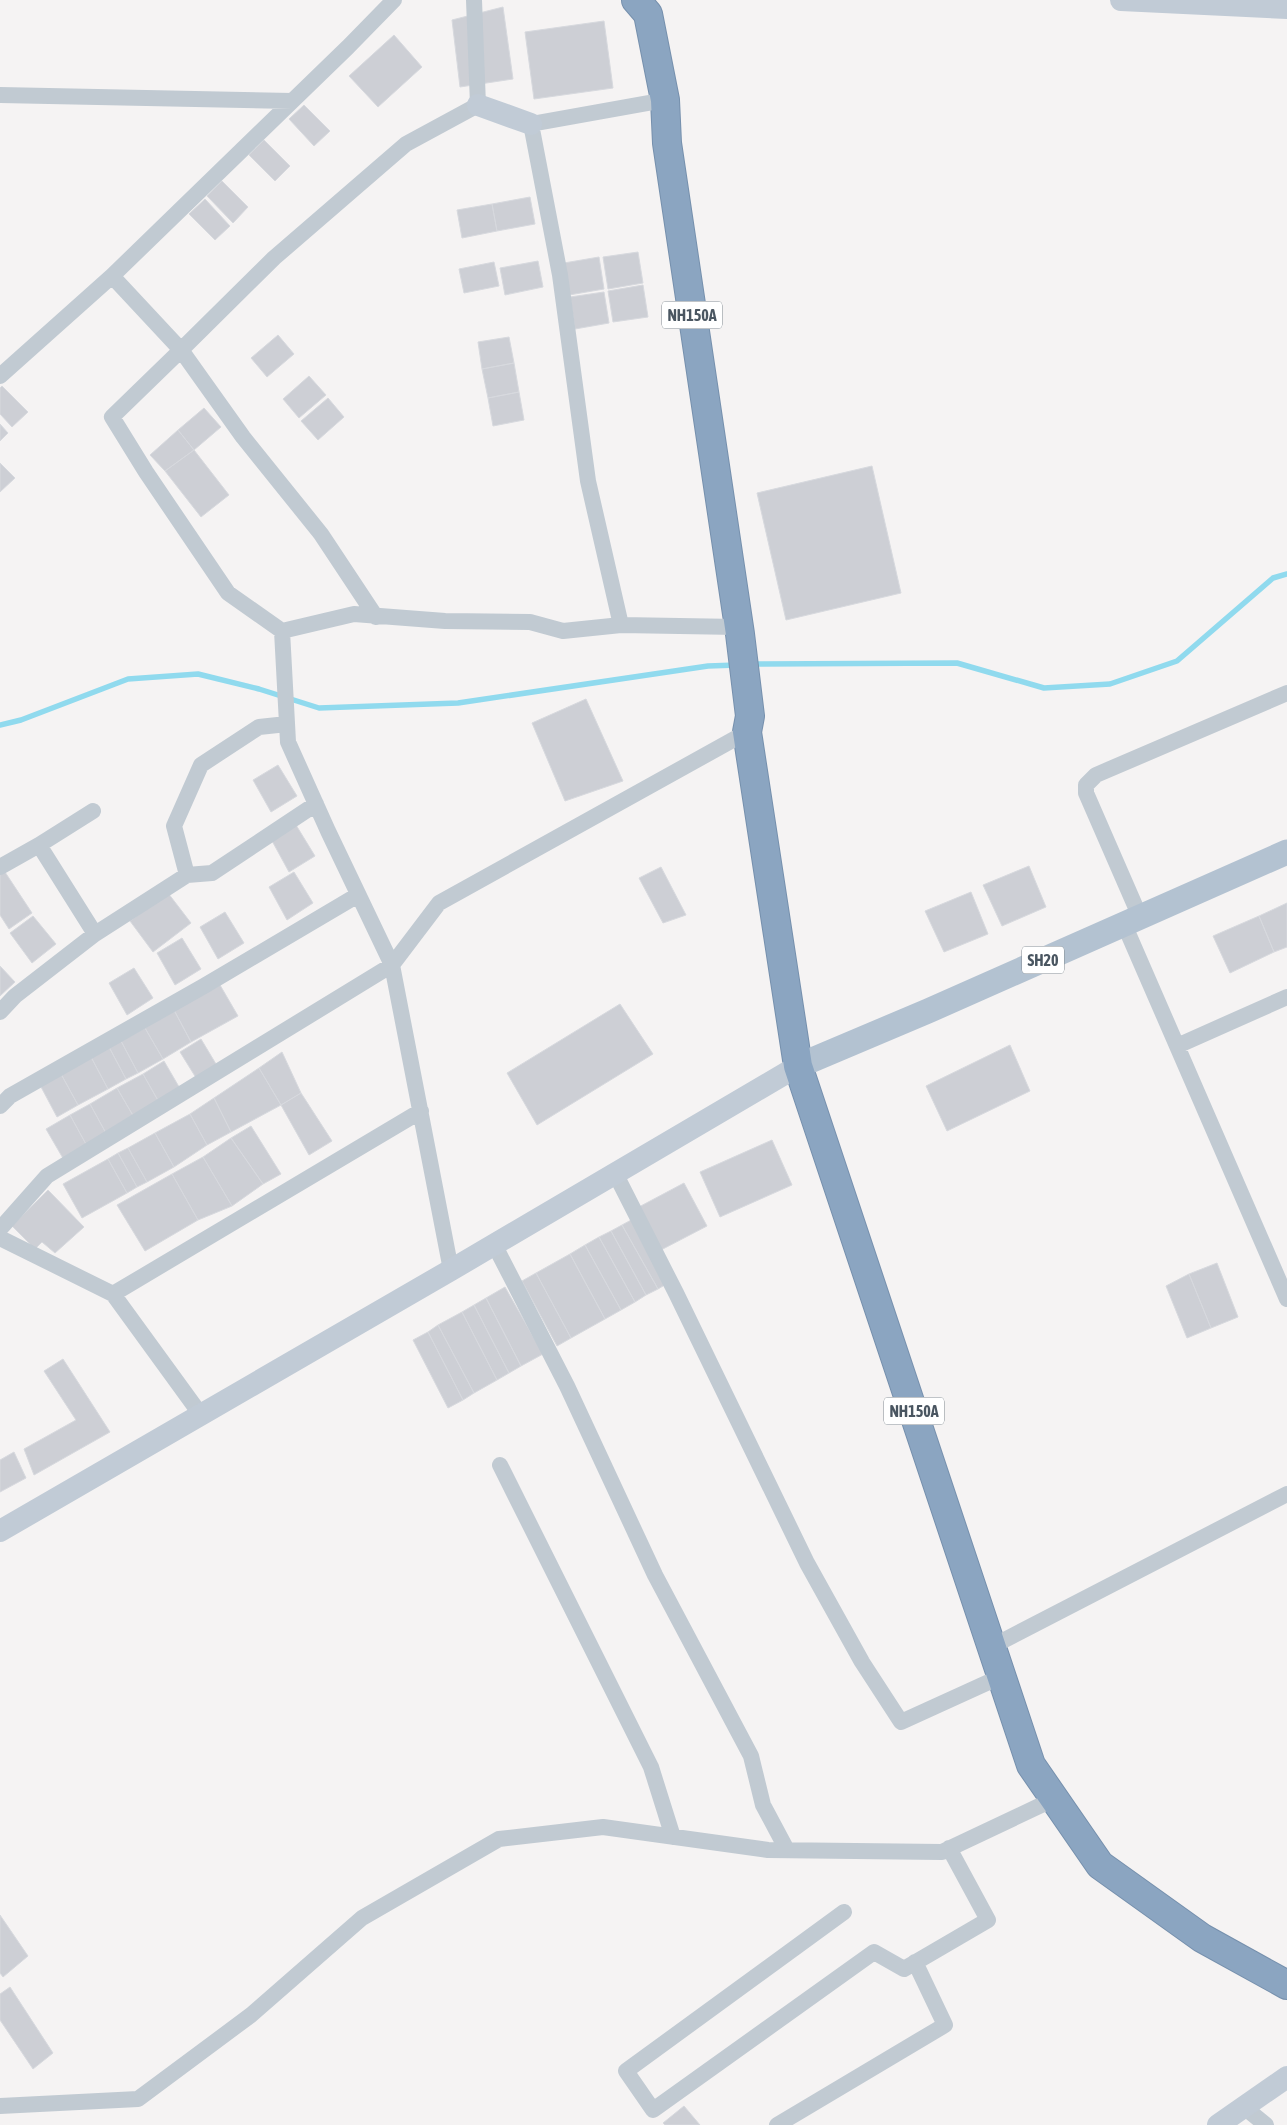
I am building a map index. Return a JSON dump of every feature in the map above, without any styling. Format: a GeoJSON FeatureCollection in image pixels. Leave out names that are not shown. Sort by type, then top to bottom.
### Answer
{"type":"FeatureCollection","features":[{"type":"Feature","properties":{"kind":"highway","name":"NH150A"},"geometry":{"type":"LineString","coordinates":[[636,0],[648,14],[665,100],[666,143],[739,631],[748,724],[798,1066],[993,1646],[1031,1765],[1100,1865],[1202,1938],[1287,1986]]}},
{"type":"Feature","properties":{"kind":"main road","name":"SH20"},"geometry":{"type":"LineString","coordinates":[[798,1066],[928,1011],[1287,852]]}},
{"type":"Feature","properties":{"kind":"street"},"geometry":{"type":"LineString","coordinates":[[0,376],[112,276],[394,0]]}},
{"type":"Feature","properties":{"kind":"street"},"geometry":{"type":"LineString","coordinates":[[474,0],[478,105]]}},
{"type":"Feature","properties":{"kind":"street"},"geometry":{"type":"LineString","coordinates":[[1121,0],[1287,8]]}},
{"type":"Feature","properties":{"kind":"street"},"geometry":{"type":"LineString","coordinates":[[0,95],[292,101]]}},
{"type":"Feature","properties":{"kind":"street"},"geometry":{"type":"LineString","coordinates":[[665,100],[531,124],[478,105],[406,144],[274,258],[112,417],[146,472],[228,593],[282,631],[354,614],[445,621],[530,622],[563,632],[620,625],[739,631]]}},
{"type":"Feature","properties":{"kind":"street"},"geometry":{"type":"LineString","coordinates":[[531,124],[560,274],[588,481],[620,625]]}},
{"type":"Feature","properties":{"kind":"street"},"geometry":{"type":"LineString","coordinates":[[112,276],[181,350],[243,437],[321,534],[376,617]]}},
{"type":"Feature","properties":{"kind":"street"},"geometry":{"type":"LineString","coordinates":[[282,631],[288,742],[392,965],[451,1270]]}},
{"type":"Feature","properties":{"kind":"street"},"geometry":{"type":"LineString","coordinates":[[1287,693],[1096,775],[1086,785],[1086,793],[1177,1046],[1287,1299]]}},
{"type":"Feature","properties":{"kind":"street"},"geometry":{"type":"LineString","coordinates":[[187,875],[174,826],[201,765],[259,727],[287,724]]}},
{"type":"Feature","properties":{"kind":"street"},"geometry":{"type":"LineString","coordinates":[[0,1230],[47,1176],[392,965],[439,902],[748,724]]}},
{"type":"Feature","properties":{"kind":"street"},"geometry":{"type":"LineString","coordinates":[[0,1012],[15,996],[95,934],[187,875],[212,872],[316,804]]}},
{"type":"Feature","properties":{"kind":"street"},"geometry":{"type":"LineString","coordinates":[[0,867],[93,811]]}},
{"type":"Feature","properties":{"kind":"street"},"geometry":{"type":"LineString","coordinates":[[39,845],[95,934]]}},
{"type":"Feature","properties":{"kind":"street"},"geometry":{"type":"LineString","coordinates":[[0,1106],[10,1096],[204,986],[358,895]]}},
{"type":"Feature","properties":{"kind":"street"},"geometry":{"type":"LineString","coordinates":[[1177,1046],[1287,997]]}},
{"type":"Feature","properties":{"kind":"street"},"geometry":{"type":"LineString","coordinates":[[0,1531],[451,1270],[798,1066]]}},
{"type":"Feature","properties":{"kind":"street"},"geometry":{"type":"LineString","coordinates":[[113,1294],[421,1111]]}},
{"type":"Feature","properties":{"kind":"street"},"geometry":{"type":"LineString","coordinates":[[615,1173],[676,1293],[807,1563],[862,1662],[901,1722],[1002,1676]]}},
{"type":"Feature","properties":{"kind":"street"},"geometry":{"type":"LineString","coordinates":[[0,1238],[113,1294],[201,1415]]}},
{"type":"Feature","properties":{"kind":"street"},"geometry":{"type":"LineString","coordinates":[[494,1244],[567,1386],[656,1575],[751,1756],[762,1804],[787,1850]]}},
{"type":"Feature","properties":{"kind":"street"},"geometry":{"type":"LineString","coordinates":[[500,1465],[651,1767],[674,1837]]}},
{"type":"Feature","properties":{"kind":"street"},"geometry":{"type":"LineString","coordinates":[[993,1646],[1287,1494]]}},
{"type":"Feature","properties":{"kind":"street"},"geometry":{"type":"LineString","coordinates":[[0,2106],[138,2099],[251,2015],[362,1918],[499,1839],[603,1827],[768,1850],[942,1852],[1054,1799]]}},
{"type":"Feature","properties":{"kind":"street"},"geometry":{"type":"LineString","coordinates":[[844,1912],[626,2071],[653,2110],[874,1952],[904,1969],[988,1920],[949,1848]]}},
{"type":"Feature","properties":{"kind":"street"},"geometry":{"type":"LineString","coordinates":[[777,2125],[946,2025],[915,1962]]}},
{"type":"Feature","properties":{"kind":"street"},"geometry":{"type":"LineString","coordinates":[[1218,2125],[1287,2077]]}},
{"type":"Feature","properties":{"kind":"street"},"geometry":{"type":"LineString","coordinates":[[1244,2107],[1266,2125]]}},
{"type":"Feature","properties":{"kind":"building"},"geometry":{"type":"Polygon","coordinates":[[[503,7],[513,79],[460,87],[452,20],[503,7]]]}},
{"type":"Feature","properties":{"kind":"building"},"geometry":{"type":"Polygon","coordinates":[[[604,21],[613,88],[534,99],[525,32],[604,21]]]}},
{"type":"Feature","properties":{"kind":"building"},"geometry":{"type":"Polygon","coordinates":[[[394,35],[422,67],[378,107],[349,76],[394,35]]]}},
{"type":"Feature","properties":{"kind":"building"},"geometry":{"type":"Polygon","coordinates":[[[304,105],[330,131],[314,146],[289,119],[304,105]]]}},
{"type":"Feature","properties":{"kind":"building"},"geometry":{"type":"Polygon","coordinates":[[[264,140],[290,166],[275,181],[249,155],[264,140]]]}},
{"type":"Feature","properties":{"kind":"building"},"geometry":{"type":"Polygon","coordinates":[[[222,181],[248,207],[233,223],[207,196],[222,181]]]}},
{"type":"Feature","properties":{"kind":"building"},"geometry":{"type":"Polygon","coordinates":[[[530,197],[535,224],[497,231],[492,204],[530,197]]]}},
{"type":"Feature","properties":{"kind":"building"},"geometry":{"type":"Polygon","coordinates":[[[205,199],[230,226],[215,240],[189,214],[205,199]]]}},
{"type":"Feature","properties":{"kind":"building"},"geometry":{"type":"Polygon","coordinates":[[[492,204],[497,231],[462,238],[457,210],[492,204]]]}},
{"type":"Feature","properties":{"kind":"building"},"geometry":{"type":"Polygon","coordinates":[[[638,252],[643,283],[608,289],[603,257],[638,252]]]}},
{"type":"Feature","properties":{"kind":"building"},"geometry":{"type":"Polygon","coordinates":[[[599,257],[604,289],[569,295],[564,263],[599,257]]]}},
{"type":"Feature","properties":{"kind":"building"},"geometry":{"type":"Polygon","coordinates":[[[538,261],[543,287],[505,295],[500,268],[538,261]]]}},
{"type":"Feature","properties":{"kind":"building"},"geometry":{"type":"Polygon","coordinates":[[[494,262],[499,286],[464,293],[459,269],[494,262]]]}},
{"type":"Feature","properties":{"kind":"building"},"geometry":{"type":"Polygon","coordinates":[[[643,285],[648,317],[613,322],[608,291],[643,285]]]}},
{"type":"Feature","properties":{"kind":"building"},"geometry":{"type":"Polygon","coordinates":[[[604,292],[609,323],[575,329],[570,297],[604,292]]]}},
{"type":"Feature","properties":{"kind":"building"},"geometry":{"type":"Polygon","coordinates":[[[278,335],[294,354],[267,377],[251,358],[278,335]]]}},
{"type":"Feature","properties":{"kind":"building"},"geometry":{"type":"Polygon","coordinates":[[[509,337],[514,363],[482,369],[478,342],[509,337]]]}},
{"type":"Feature","properties":{"kind":"building"},"geometry":{"type":"Polygon","coordinates":[[[514,363],[519,392],[488,398],[482,369],[514,363]]]}},
{"type":"Feature","properties":{"kind":"building"},"geometry":{"type":"Polygon","coordinates":[[[309,376],[326,395],[299,418],[283,399],[309,376]]]}},
{"type":"Feature","properties":{"kind":"building"},"geometry":{"type":"Polygon","coordinates":[[[2,386],[28,412],[12,427],[0,414],[0,388],[2,386]]]}},
{"type":"Feature","properties":{"kind":"building"},"geometry":{"type":"Polygon","coordinates":[[[519,392],[524,420],[493,426],[488,398],[519,392]]]}},
{"type":"Feature","properties":{"kind":"building"},"geometry":{"type":"Polygon","coordinates":[[[328,398],[344,417],[318,440],[301,421],[328,398]]]}},
{"type":"Feature","properties":{"kind":"building"},"geometry":{"type":"Polygon","coordinates":[[[204,408],[221,427],[194,450],[178,430],[204,408]]]}},
{"type":"Feature","properties":{"kind":"building"},"geometry":{"type":"Polygon","coordinates":[[[0,424],[8,433],[0,441],[0,424]]]}},
{"type":"Feature","properties":{"kind":"building"},"geometry":{"type":"Polygon","coordinates":[[[178,430],[194,450],[165,471],[150,455],[178,430]]]}},
{"type":"Feature","properties":{"kind":"building"},"geometry":{"type":"Polygon","coordinates":[[[194,450],[229,495],[201,517],[165,471],[194,450]]]}},
{"type":"Feature","properties":{"kind":"building"},"geometry":{"type":"Polygon","coordinates":[[[0,463],[15,478],[0,492],[0,463]]]}},
{"type":"Feature","properties":{"kind":"building"},"geometry":{"type":"Polygon","coordinates":[[[872,466],[901,593],[786,620],[757,493],[872,466]]]}},
{"type":"Feature","properties":{"kind":"building"},"geometry":{"type":"Polygon","coordinates":[[[586,699],[623,781],[565,801],[532,723],[586,699]]]}},
{"type":"Feature","properties":{"kind":"building"},"geometry":{"type":"Polygon","coordinates":[[[278,765],[297,796],[271,812],[253,780],[278,765]]]}},
{"type":"Feature","properties":{"kind":"building"},"geometry":{"type":"Polygon","coordinates":[[[296,825],[315,856],[289,872],[271,839],[296,825]]]}},
{"type":"Feature","properties":{"kind":"building"},"geometry":{"type":"Polygon","coordinates":[[[1029,866],[1046,907],[1002,926],[983,885],[1029,866]]]}},
{"type":"Feature","properties":{"kind":"building"},"geometry":{"type":"Polygon","coordinates":[[[661,867],[686,915],[663,923],[639,878],[661,867]]]}},
{"type":"Feature","properties":{"kind":"building"},"geometry":{"type":"Polygon","coordinates":[[[3,869],[32,913],[9,929],[0,915],[0,871],[3,869]]]}},
{"type":"Feature","properties":{"kind":"building"},"geometry":{"type":"Polygon","coordinates":[[[294,872],[313,903],[287,920],[269,887],[294,872]]]}},
{"type":"Feature","properties":{"kind":"building"},"geometry":{"type":"Polygon","coordinates":[[[971,892],[988,934],[944,952],[925,911],[971,892]]]}},
{"type":"Feature","properties":{"kind":"building"},"geometry":{"type":"Polygon","coordinates":[[[168,893],[191,923],[153,952],[130,921],[168,893]]]}},
{"type":"Feature","properties":{"kind":"building"},"geometry":{"type":"Polygon","coordinates":[[[1287,903],[1287,947],[1274,952],[1259,916],[1287,903]]]}},
{"type":"Feature","properties":{"kind":"building"},"geometry":{"type":"Polygon","coordinates":[[[225,912],[244,943],[218,959],[200,927],[225,912]]]}},
{"type":"Feature","properties":{"kind":"building"},"geometry":{"type":"Polygon","coordinates":[[[33,916],[56,944],[32,963],[10,933],[33,916]]]}},
{"type":"Feature","properties":{"kind":"building"},"geometry":{"type":"Polygon","coordinates":[[[1259,916],[1274,952],[1230,973],[1213,936],[1259,916]]]}},
{"type":"Feature","properties":{"kind":"building"},"geometry":{"type":"Polygon","coordinates":[[[182,938],[201,969],[175,985],[157,953],[182,938]]]}},
{"type":"Feature","properties":{"kind":"building"},"geometry":{"type":"Polygon","coordinates":[[[0,966],[15,982],[0,996],[0,966]]]}},
{"type":"Feature","properties":{"kind":"building"},"geometry":{"type":"Polygon","coordinates":[[[134,968],[153,998],[127,1015],[109,983],[134,968]]]}},
{"type":"Feature","properties":{"kind":"building"},"geometry":{"type":"Polygon","coordinates":[[[220,985],[238,1016],[191,1042],[174,1010],[220,985]]]}},
{"type":"Feature","properties":{"kind":"building"},"geometry":{"type":"Polygon","coordinates":[[[620,1004],[653,1054],[537,1125],[507,1073],[620,1004]]]}},
{"type":"Feature","properties":{"kind":"building"},"geometry":{"type":"Polygon","coordinates":[[[174,1010],[191,1042],[163,1059],[145,1028],[174,1010]]]}},
{"type":"Feature","properties":{"kind":"building"},"geometry":{"type":"Polygon","coordinates":[[[145,1028],[163,1059],[138,1073],[121,1041],[145,1028]]]}},
{"type":"Feature","properties":{"kind":"building"},"geometry":{"type":"Polygon","coordinates":[[[201,1039],[219,1069],[198,1081],[180,1052],[201,1039]]]}},
{"type":"Feature","properties":{"kind":"building"},"geometry":{"type":"Polygon","coordinates":[[[121,1041],[138,1073],[126,1079],[109,1047],[121,1041]]]}},
{"type":"Feature","properties":{"kind":"building"},"geometry":{"type":"Polygon","coordinates":[[[1010,1045],[1030,1091],[947,1131],[926,1086],[1010,1045]]]}},
{"type":"Feature","properties":{"kind":"building"},"geometry":{"type":"Polygon","coordinates":[[[109,1047],[126,1079],[108,1089],[91,1057],[109,1047]]]}},
{"type":"Feature","properties":{"kind":"building"},"geometry":{"type":"Polygon","coordinates":[[[282,1052],[301,1093],[281,1105],[259,1068],[282,1052]]]}},
{"type":"Feature","properties":{"kind":"building"},"geometry":{"type":"Polygon","coordinates":[[[91,1057],[108,1089],[78,1105],[61,1074],[91,1057]]]}},
{"type":"Feature","properties":{"kind":"building"},"geometry":{"type":"Polygon","coordinates":[[[164,1061],[182,1092],[160,1104],[143,1074],[164,1061]]]}},
{"type":"Feature","properties":{"kind":"building"},"geometry":{"type":"Polygon","coordinates":[[[259,1068],[281,1105],[231,1132],[214,1098],[259,1068]]]}},
{"type":"Feature","properties":{"kind":"building"},"geometry":{"type":"Polygon","coordinates":[[[61,1074],[78,1105],[57,1117],[40,1085],[61,1074]]]}},
{"type":"Feature","properties":{"kind":"building"},"geometry":{"type":"Polygon","coordinates":[[[143,1074],[160,1104],[135,1119],[117,1088],[143,1074]]]}},
{"type":"Feature","properties":{"kind":"building"},"geometry":{"type":"Polygon","coordinates":[[[117,1088],[135,1119],[107,1135],[90,1104],[117,1088]]]}},
{"type":"Feature","properties":{"kind":"building"},"geometry":{"type":"Polygon","coordinates":[[[301,1093],[332,1141],[309,1155],[281,1105],[301,1093]]]}},
{"type":"Feature","properties":{"kind":"building"},"geometry":{"type":"Polygon","coordinates":[[[214,1098],[231,1132],[207,1145],[190,1114],[214,1098]]]}},
{"type":"Feature","properties":{"kind":"building"},"geometry":{"type":"Polygon","coordinates":[[[90,1104],[107,1135],[87,1146],[70,1115],[90,1104]]]}},
{"type":"Feature","properties":{"kind":"building"},"geometry":{"type":"Polygon","coordinates":[[[190,1114],[207,1145],[174,1167],[155,1133],[190,1114]]]}},
{"type":"Feature","properties":{"kind":"building"},"geometry":{"type":"Polygon","coordinates":[[[70,1115],[87,1146],[64,1160],[46,1129],[70,1115]]]}},
{"type":"Feature","properties":{"kind":"building"},"geometry":{"type":"Polygon","coordinates":[[[251,1126],[281,1174],[263,1184],[231,1138],[251,1126]]]}},
{"type":"Feature","properties":{"kind":"building"},"geometry":{"type":"Polygon","coordinates":[[[155,1133],[174,1167],[147,1182],[128,1148],[155,1133]]]}},
{"type":"Feature","properties":{"kind":"building"},"geometry":{"type":"Polygon","coordinates":[[[231,1138],[263,1184],[232,1206],[203,1157],[231,1138]]]}},
{"type":"Feature","properties":{"kind":"building"},"geometry":{"type":"Polygon","coordinates":[[[772,1140],[792,1185],[720,1217],[700,1172],[772,1140]]]}},
{"type":"Feature","properties":{"kind":"building"},"geometry":{"type":"Polygon","coordinates":[[[128,1148],[147,1182],[137,1187],[118,1153],[128,1148]]]}},
{"type":"Feature","properties":{"kind":"building"},"geometry":{"type":"Polygon","coordinates":[[[118,1153],[137,1187],[127,1193],[108,1159],[118,1153]]]}},
{"type":"Feature","properties":{"kind":"building"},"geometry":{"type":"Polygon","coordinates":[[[203,1157],[232,1206],[198,1220],[172,1174],[203,1157]]]}},
{"type":"Feature","properties":{"kind":"building"},"geometry":{"type":"Polygon","coordinates":[[[108,1159],[127,1193],[82,1218],[63,1184],[108,1159]]]}},
{"type":"Feature","properties":{"kind":"building"},"geometry":{"type":"Polygon","coordinates":[[[172,1174],[198,1220],[145,1251],[117,1205],[172,1174]]]}},
{"type":"Feature","properties":{"kind":"building"},"geometry":{"type":"Polygon","coordinates":[[[684,1183],[707,1226],[659,1251],[637,1208],[684,1183]]]}},
{"type":"Feature","properties":{"kind":"building"},"geometry":{"type":"Polygon","coordinates":[[[48,1190],[84,1227],[55,1253],[42,1242],[35,1249],[12,1226],[48,1190]]]}},
{"type":"Feature","properties":{"kind":"building"},"geometry":{"type":"Polygon","coordinates":[[[633,1219],[668,1283],[658,1289],[622,1225],[633,1219]]]}},
{"type":"Feature","properties":{"kind":"building"},"geometry":{"type":"Polygon","coordinates":[[[622,1225],[658,1289],[646,1295],[611,1231],[622,1225]]]}},
{"type":"Feature","properties":{"kind":"building"},"geometry":{"type":"Polygon","coordinates":[[[611,1231],[646,1295],[635,1302],[599,1237],[611,1231]]]}},
{"type":"Feature","properties":{"kind":"building"},"geometry":{"type":"Polygon","coordinates":[[[599,1237],[635,1302],[621,1310],[585,1245],[599,1237]]]}},
{"type":"Feature","properties":{"kind":"building"},"geometry":{"type":"Polygon","coordinates":[[[585,1245],[621,1310],[605,1319],[570,1254],[585,1245]]]}},
{"type":"Feature","properties":{"kind":"building"},"geometry":{"type":"Polygon","coordinates":[[[570,1254],[605,1319],[571,1338],[536,1273],[570,1254]]]}},
{"type":"Feature","properties":{"kind":"building"},"geometry":{"type":"Polygon","coordinates":[[[1217,1263],[1238,1317],[1211,1328],[1189,1274],[1217,1263]]]}},
{"type":"Feature","properties":{"kind":"building"},"geometry":{"type":"Polygon","coordinates":[[[536,1273],[571,1338],[557,1346],[522,1281],[536,1273]]]}},
{"type":"Feature","properties":{"kind":"building"},"geometry":{"type":"Polygon","coordinates":[[[1189,1274],[1211,1328],[1187,1338],[1166,1286],[1189,1274]]]}},
{"type":"Feature","properties":{"kind":"building"},"geometry":{"type":"Polygon","coordinates":[[[505,1287],[543,1354],[521,1366],[486,1298],[505,1287]]]}},
{"type":"Feature","properties":{"kind":"building"},"geometry":{"type":"Polygon","coordinates":[[[486,1298],[521,1366],[509,1373],[474,1305],[486,1298]]]}},
{"type":"Feature","properties":{"kind":"building"},"geometry":{"type":"Polygon","coordinates":[[[474,1305],[509,1373],[497,1380],[462,1312],[474,1305]]]}},
{"type":"Feature","properties":{"kind":"building"},"geometry":{"type":"Polygon","coordinates":[[[462,1312],[497,1380],[474,1393],[438,1325],[462,1312]]]}},
{"type":"Feature","properties":{"kind":"building"},"geometry":{"type":"Polygon","coordinates":[[[438,1325],[474,1393],[463,1400],[428,1332],[438,1325]]]}},
{"type":"Feature","properties":{"kind":"building"},"geometry":{"type":"Polygon","coordinates":[[[428,1332],[463,1400],[448,1408],[413,1340],[428,1332]]]}},
{"type":"Feature","properties":{"kind":"building"},"geometry":{"type":"Polygon","coordinates":[[[63,1359],[110,1432],[34,1475],[24,1449],[76,1420],[44,1371],[63,1359]]]}},
{"type":"Feature","properties":{"kind":"building"},"geometry":{"type":"Polygon","coordinates":[[[14,1452],[26,1478],[0,1492],[0,1460],[14,1452]]]}},
{"type":"Feature","properties":{"kind":"building"},"geometry":{"type":"Polygon","coordinates":[[[0,1915],[28,1956],[3,1977],[0,1973],[0,1915]]]}},
{"type":"Feature","properties":{"kind":"building"},"geometry":{"type":"Polygon","coordinates":[[[10,1987],[53,2053],[33,2069],[0,2020],[0,1994],[10,1987]]]}},
{"type":"Feature","properties":{"kind":"building"},"geometry":{"type":"Polygon","coordinates":[[[684,2106],[700,2125],[665,2125],[663,2123],[684,2106]]]}},
{"type":"Feature","properties":{"kind":"waterway"},"geometry":{"type":"LineString","coordinates":[[751,664],[957,663],[1044,688],[1110,684],[1177,661],[1273,578],[1287,574]]}},
{"type":"Feature","properties":{"kind":"waterway"},"geometry":{"type":"LineString","coordinates":[[0,725],[21,720],[128,679],[198,674],[259,689],[319,708],[458,703],[708,666],[737,665]]}}]}
